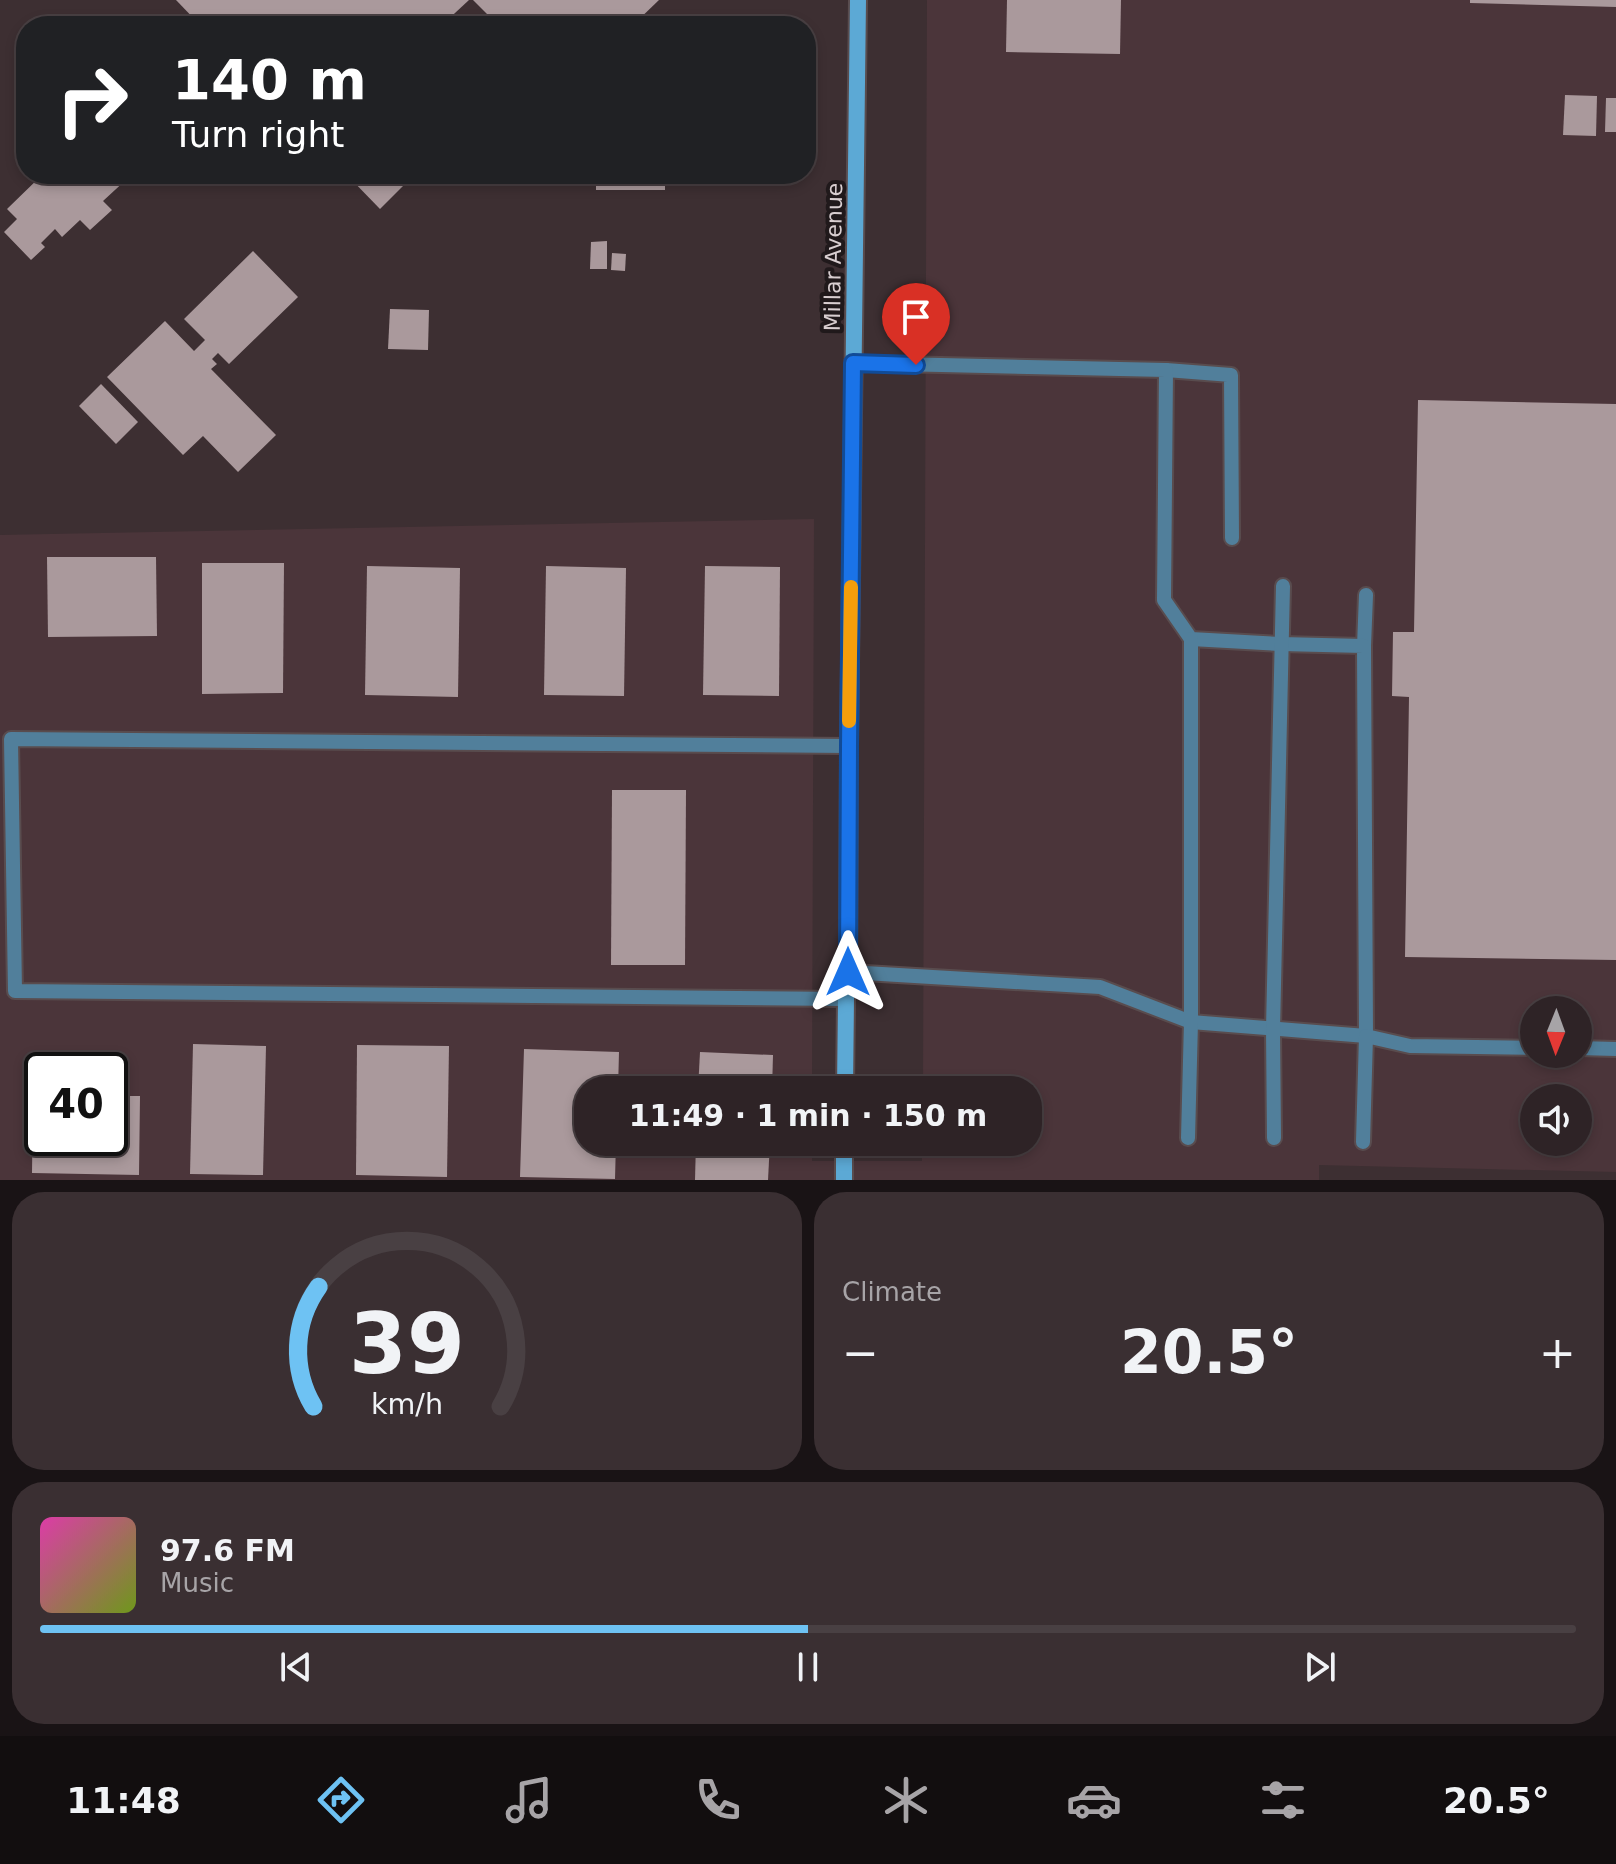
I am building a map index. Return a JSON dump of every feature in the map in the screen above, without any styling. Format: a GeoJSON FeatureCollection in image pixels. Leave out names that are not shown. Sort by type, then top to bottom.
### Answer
{"type":"FeatureCollection","features":[{"type":"Feature","properties":{"kind":"street","name":"Millar Avenue"},"geometry":{"type":"LineString","coordinates":[[845,1076],[858,0]]}},
{"type":"Feature","properties":{"kind":"street"},"geometry":{"type":"LineString","coordinates":[[844,1156],[844,1180]]}},
{"type":"Feature","properties":{"kind":"lane"},"geometry":{"type":"LineString","coordinates":[[853,363],[1166,370],[1231,375],[1232,538]]}},
{"type":"Feature","properties":{"kind":"lane"},"geometry":{"type":"LineString","coordinates":[[1166,370],[1164,600],[1191,639],[1188,1138]]}},
{"type":"Feature","properties":{"kind":"lane"},"geometry":{"type":"LineString","coordinates":[[1274,1138],[1273,1029],[1283,586]]}},
{"type":"Feature","properties":{"kind":"lane"},"geometry":{"type":"LineString","coordinates":[[1363,1142],[1366,1036],[1366,595]]}},
{"type":"Feature","properties":{"kind":"lane"},"geometry":{"type":"LineString","coordinates":[[1191,639],[1364,646]]}},
{"type":"Feature","properties":{"kind":"lane"},"geometry":{"type":"LineString","coordinates":[[846,999],[15,991],[11,739],[849,746]]}},
{"type":"Feature","properties":{"kind":"lane"},"geometry":{"type":"LineString","coordinates":[[848,972],[1100,987],[1191,1022],[1366,1036],[1410,1046],[1520,1048]]}},
{"type":"Feature","properties":{"kind":"lane"},"geometry":{"type":"LineString","coordinates":[[1592,1048],[1616,1049]]}},
{"type":"Feature","properties":{"kind":"shaded area"},"geometry":{"type":"Polygon","coordinates":[[[927,0],[1616,0],[1616,1172],[1319,1165],[1319,1180],[0,1180],[0,535],[814,519],[812,1076],[574,1076],[574,1156],[812,1156],[812,1161],[922,1161],[922,1156],[1042,1156],[1042,1076],[923,1076],[927,0]]]}},
{"type":"Feature","properties":{"kind":"building"},"geometry":{"type":"Polygon","coordinates":[[[176,0],[469,0],[452,16],[191,16],[176,0]]]}},
{"type":"Feature","properties":{"kind":"building"},"geometry":{"type":"Polygon","coordinates":[[[473,0],[659,0],[642,16],[489,16],[473,0]]]}},
{"type":"Feature","properties":{"kind":"building"},"geometry":{"type":"Polygon","coordinates":[[[1007,0],[1121,0],[1120,54],[1006,52],[1007,0]]]}},
{"type":"Feature","properties":{"kind":"building"},"geometry":{"type":"Polygon","coordinates":[[[1470,0],[1616,0],[1616,7],[1470,3],[1470,0]]]}},
{"type":"Feature","properties":{"kind":"building"},"geometry":{"type":"Polygon","coordinates":[[[1565,95],[1597,96],[1596,136],[1563,135],[1565,95]]]}},
{"type":"Feature","properties":{"kind":"building"},"geometry":{"type":"Polygon","coordinates":[[[1606,98],[1616,98],[1616,132],[1605,132],[1606,98]]]}},
{"type":"Feature","properties":{"kind":"building"},"geometry":{"type":"Polygon","coordinates":[[[33,184],[121,184],[103,201],[112,210],[90,230],[80,220],[62,237],[55,229],[41,243],[45,247],[31,260],[4,232],[17,219],[7,209],[33,184]]]}},
{"type":"Feature","properties":{"kind":"building"},"geometry":{"type":"Polygon","coordinates":[[[356,184],[405,184],[380,209],[356,184]]]}},
{"type":"Feature","properties":{"kind":"building"},"geometry":{"type":"Polygon","coordinates":[[[596,184],[665,184],[665,190],[596,190],[596,184]]]}},
{"type":"Feature","properties":{"kind":"building"},"geometry":{"type":"Polygon","coordinates":[[[607,241],[607,269],[590,269],[591,242],[607,241]]]}},
{"type":"Feature","properties":{"kind":"building"},"geometry":{"type":"Polygon","coordinates":[[[253,251],[298,297],[229,364],[218,353],[212,359],[217,364],[211,369],[276,435],[238,472],[203,436],[183,455],[107,377],[165,321],[194,351],[205,340],[184,319],[253,251]]]}},
{"type":"Feature","properties":{"kind":"building"},"geometry":{"type":"Polygon","coordinates":[[[612,253],[626,254],[625,271],[611,270],[612,253]]]}},
{"type":"Feature","properties":{"kind":"building"},"geometry":{"type":"Polygon","coordinates":[[[390,309],[429,310],[428,350],[388,349],[390,309]]]}},
{"type":"Feature","properties":{"kind":"building"},"geometry":{"type":"Polygon","coordinates":[[[101,384],[138,422],[116,444],[79,406],[101,384]]]}},
{"type":"Feature","properties":{"kind":"building"},"geometry":{"type":"Polygon","coordinates":[[[1418,400],[1616,404],[1616,960],[1405,957],[1409,697],[1392,696],[1393,632],[1414,632],[1418,400]]]}},
{"type":"Feature","properties":{"kind":"building"},"geometry":{"type":"Polygon","coordinates":[[[47,557],[156,557],[157,636],[48,637],[47,557]]]}},
{"type":"Feature","properties":{"kind":"building"},"geometry":{"type":"Polygon","coordinates":[[[202,563],[284,563],[283,693],[202,694],[202,563]]]}},
{"type":"Feature","properties":{"kind":"building"},"geometry":{"type":"Polygon","coordinates":[[[367,566],[460,568],[458,697],[365,695],[367,566]]]}},
{"type":"Feature","properties":{"kind":"building"},"geometry":{"type":"Polygon","coordinates":[[[546,566],[626,568],[624,696],[544,695],[546,566]]]}},
{"type":"Feature","properties":{"kind":"building"},"geometry":{"type":"Polygon","coordinates":[[[705,566],[780,567],[779,696],[703,695],[705,566]]]}},
{"type":"Feature","properties":{"kind":"building"},"geometry":{"type":"Polygon","coordinates":[[[612,790],[686,790],[685,965],[611,965],[612,790]]]}},
{"type":"Feature","properties":{"kind":"building"},"geometry":{"type":"Polygon","coordinates":[[[193,1044],[266,1046],[263,1175],[190,1174],[193,1044]]]}},
{"type":"Feature","properties":{"kind":"building"},"geometry":{"type":"Polygon","coordinates":[[[357,1045],[449,1046],[447,1177],[356,1175],[357,1045]]]}},
{"type":"Feature","properties":{"kind":"building"},"geometry":{"type":"Polygon","coordinates":[[[524,1049],[619,1052],[618,1076],[574,1076],[574,1156],[616,1156],[615,1179],[520,1177],[524,1049]]]}},
{"type":"Feature","properties":{"kind":"building"},"geometry":{"type":"Polygon","coordinates":[[[700,1052],[773,1055],[772,1076],[699,1076],[700,1052]]]}},
{"type":"Feature","properties":{"kind":"building"},"geometry":{"type":"Polygon","coordinates":[[[128,1096],[140,1096],[139,1175],[32,1173],[32,1156],[128,1156],[128,1096]]]}},
{"type":"Feature","properties":{"kind":"building"},"geometry":{"type":"Polygon","coordinates":[[[696,1156],[769,1156],[768,1180],[695,1180],[696,1156]]]}},
{"type":"Feature","properties":{"kind":"slow traffic"},"geometry":{"type":"LineString","coordinates":[[849,721],[851,587]]}},
{"type":"Feature","properties":{"kind":"route"},"geometry":{"type":"LineString","coordinates":[[848,972],[853,363],[916,365]]}}]}
